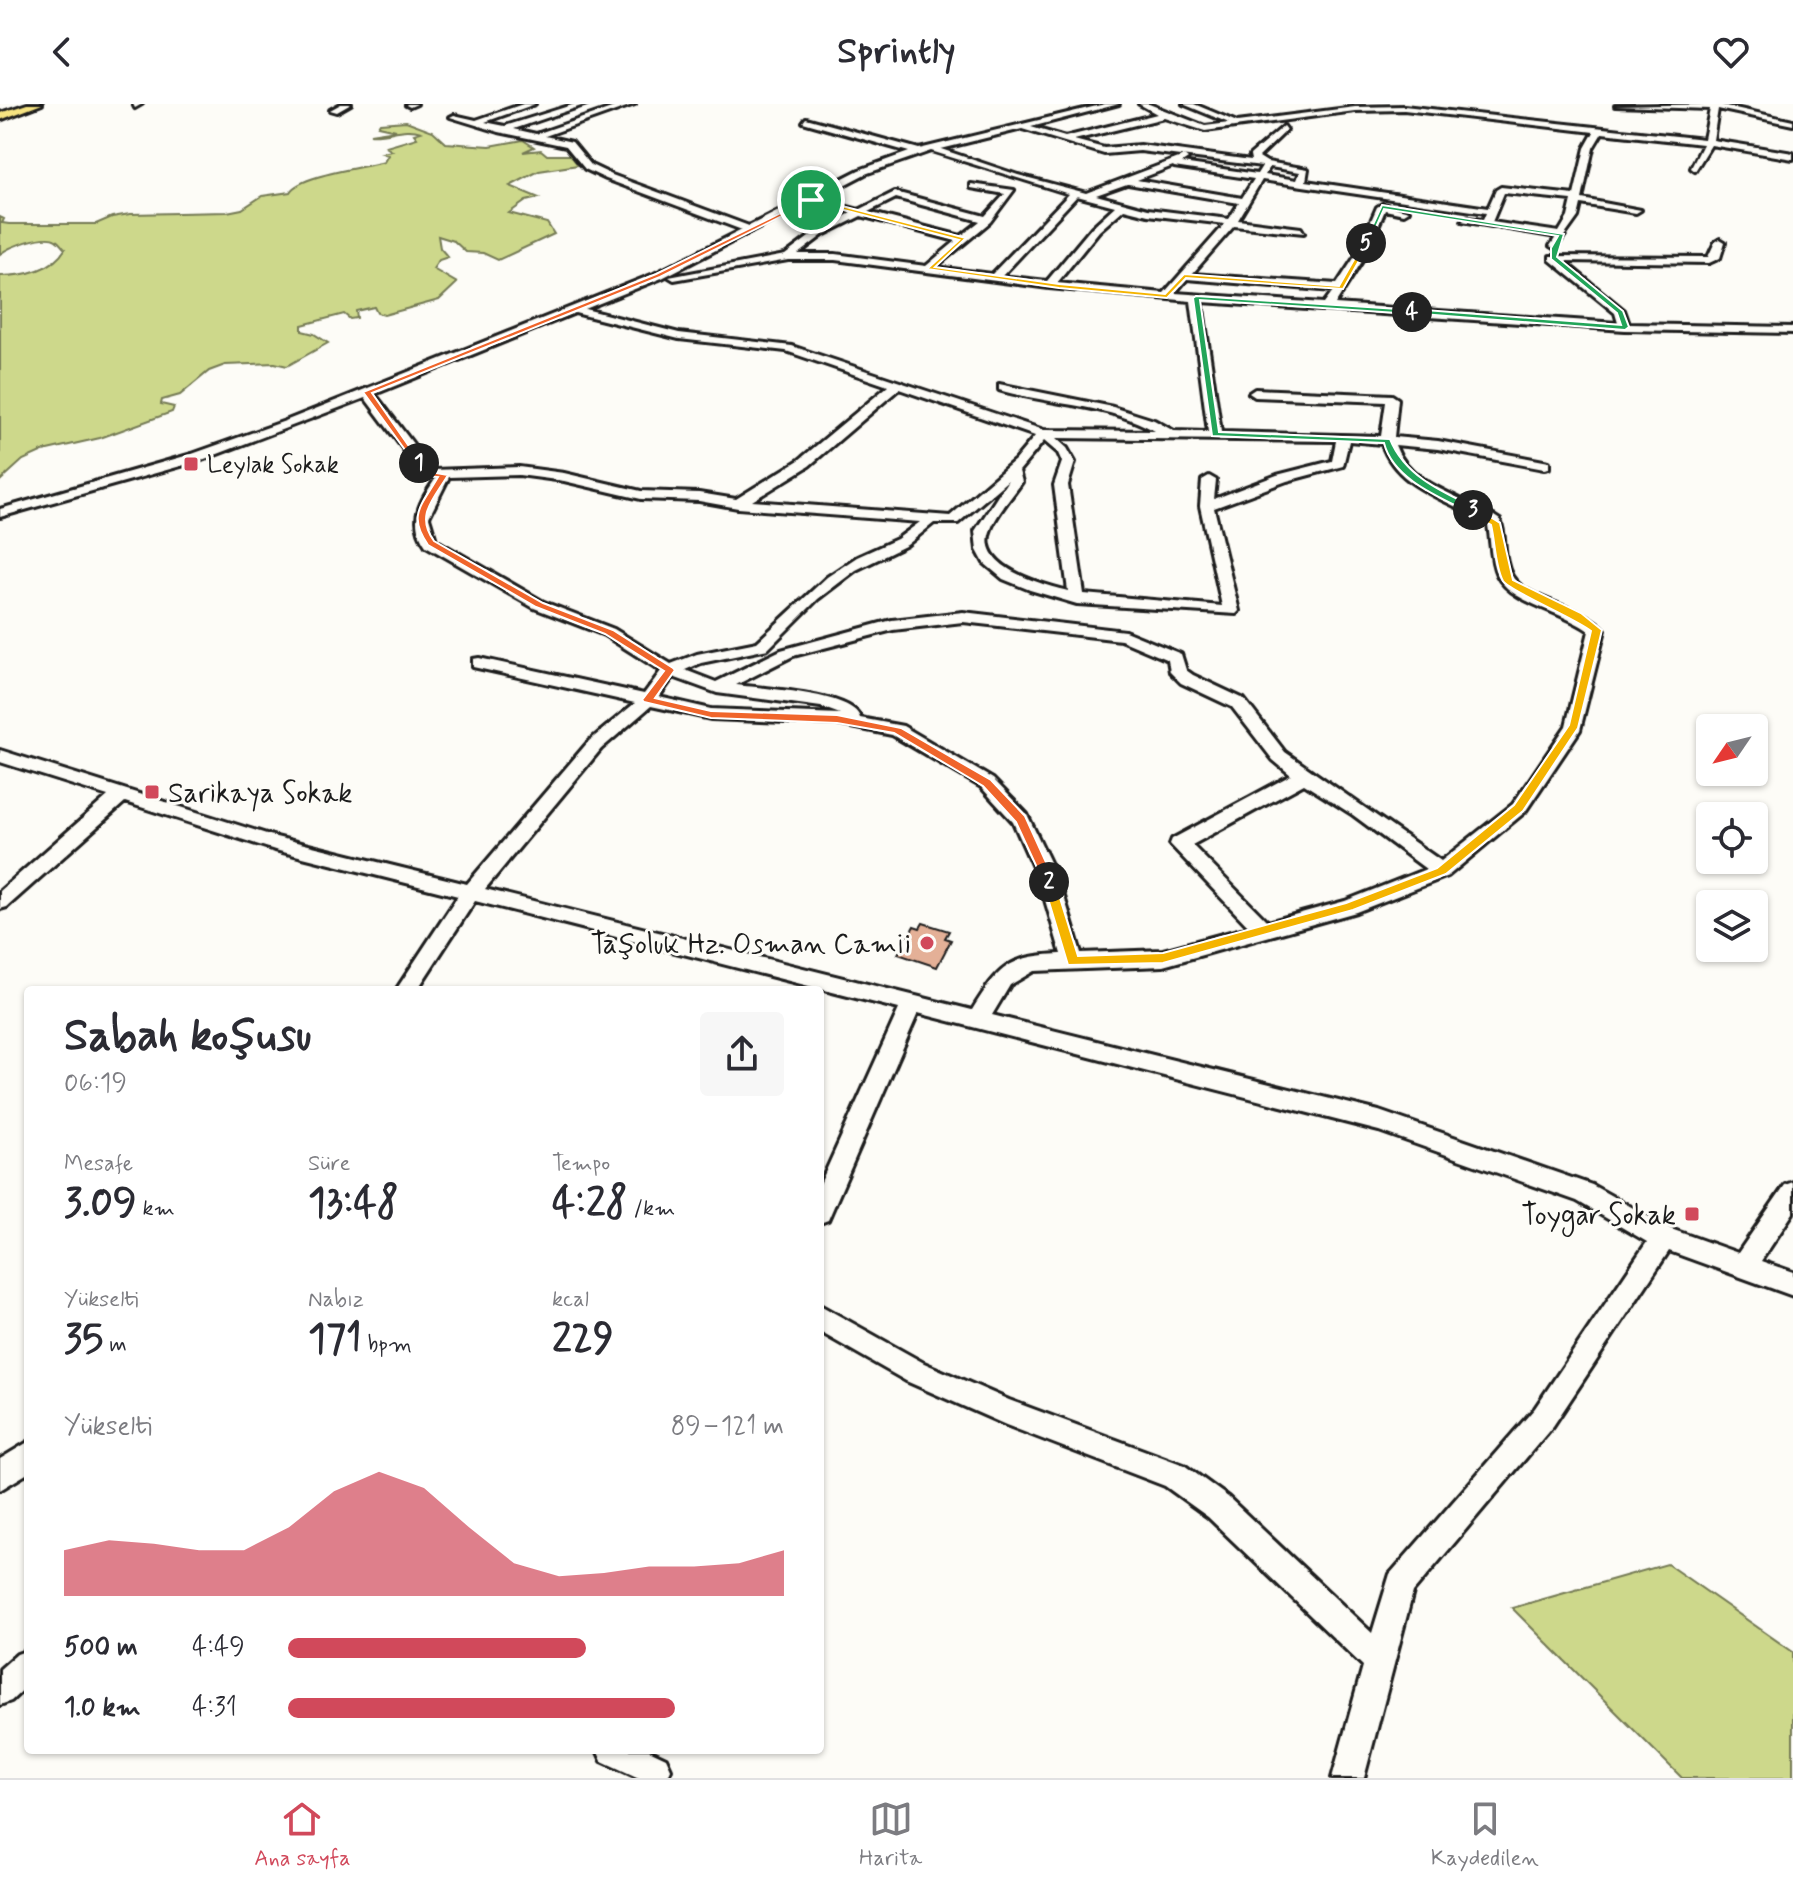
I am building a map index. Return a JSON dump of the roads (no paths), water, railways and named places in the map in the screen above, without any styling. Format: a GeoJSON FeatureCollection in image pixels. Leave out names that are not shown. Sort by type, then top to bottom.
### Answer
{"type":"FeatureCollection","features":[{"type":"Feature","properties":{"kind":"main road"},"geometry":{"type":"LineString","coordinates":[[0,114],[22,104]]}},
{"type":"Feature","properties":{"kind":"main road"},"geometry":{"type":"LineString","coordinates":[[0,114],[37,104]]}},
{"type":"Feature","properties":{"kind":"street"},"geometry":{"type":"LineString","coordinates":[[334,110],[347,104]]}},
{"type":"Feature","properties":{"kind":"street"},"geometry":{"type":"LineString","coordinates":[[473,123],[531,104]]}},
{"type":"Feature","properties":{"kind":"street"},"geometry":{"type":"LineString","coordinates":[[502,130],[583,104]]}},
{"type":"Feature","properties":{"kind":"street"},"geometry":{"type":"LineString","coordinates":[[534,137],[631,104]]}},
{"type":"Feature","properties":{"kind":"street"},"geometry":{"type":"LineString","coordinates":[[0,513],[197,457],[367,392],[635,284],[752,230],[862,172],[919,152],[1115,104]]}},
{"type":"Feature","properties":{"kind":"street"},"geometry":{"type":"LineString","coordinates":[[1143,104],[1205,129],[1355,109],[1404,108],[1708,142],[1793,156]]}},
{"type":"Feature","properties":{"kind":"street"},"geometry":{"type":"LineString","coordinates":[[1167,296],[1232,222],[1267,165],[1253,157],[1284,128],[1220,119],[1187,104]]}},
{"type":"Feature","properties":{"kind":"street"},"geometry":{"type":"LineString","coordinates":[[1619,106],[1710,105],[1793,123]]}},
{"type":"Feature","properties":{"kind":"street"},"geometry":{"type":"LineString","coordinates":[[1695,168],[1708,142],[1710,105]]}},
{"type":"Feature","properties":{"kind":"street"},"geometry":{"type":"LineString","coordinates":[[479,108],[454,117],[569,144],[588,167],[752,230]]}},
{"type":"Feature","properties":{"kind":"street"},"geometry":{"type":"LineString","coordinates":[[1066,139],[1164,115]]}},
{"type":"Feature","properties":{"kind":"street"},"geometry":{"type":"LineString","coordinates":[[806,120],[919,152]]}},
{"type":"Feature","properties":{"kind":"street"},"geometry":{"type":"LineString","coordinates":[[1023,127],[1104,151],[1140,148],[1303,170],[1300,184]]}},
{"type":"Feature","properties":{"kind":"street"},"geometry":{"type":"LineString","coordinates":[[1554,258],[1554,248],[1573,217],[1589,148],[1600,129]]}},
{"type":"Feature","properties":{"kind":"street"},"geometry":{"type":"LineString","coordinates":[[931,149],[1148,212],[1301,231]]}},
{"type":"Feature","properties":{"kind":"street"},"geometry":{"type":"LineString","coordinates":[[995,277],[1063,205],[1080,194],[1128,181],[1189,155]]}},
{"type":"Feature","properties":{"kind":"street"},"geometry":{"type":"LineString","coordinates":[[1174,164],[1491,211]]}},
{"type":"Feature","properties":{"kind":"street"},"geometry":{"type":"LineString","coordinates":[[1128,181],[1245,201]]}},
{"type":"Feature","properties":{"kind":"street"},"geometry":{"type":"LineString","coordinates":[[929,268],[987,220],[1011,192],[974,186]]}},
{"type":"Feature","properties":{"kind":"street"},"geometry":{"type":"LineString","coordinates":[[1486,224],[1501,190],[1636,210]]}},
{"type":"Feature","properties":{"kind":"street"},"geometry":{"type":"LineString","coordinates":[[788,257],[820,233],[895,195],[987,220]]}},
{"type":"Feature","properties":{"kind":"street"},"geometry":{"type":"LineString","coordinates":[[1328,306],[1361,255],[1387,196]]}},
{"type":"Feature","properties":{"kind":"street"},"geometry":{"type":"LineString","coordinates":[[811,200],[963,240]]}},
{"type":"Feature","properties":{"kind":"street"},"geometry":{"type":"LineString","coordinates":[[1063,205],[1078,207]]}},
{"type":"Feature","properties":{"kind":"street"},"geometry":{"type":"LineString","coordinates":[[1094,209],[1109,211],[1123,205]]}},
{"type":"Feature","properties":{"kind":"street"},"geometry":{"type":"LineString","coordinates":[[1382,207],[1411,212]]}},
{"type":"Feature","properties":{"kind":"street"},"geometry":{"type":"LineString","coordinates":[[1049,285],[1086,244],[1109,211]]}},
{"type":"Feature","properties":{"kind":"street"},"geometry":{"type":"LineString","coordinates":[[1456,219],[1562,235]]}},
{"type":"Feature","properties":{"kind":"street"},"geometry":{"type":"LineString","coordinates":[[1554,258],[1709,260],[1715,258],[1720,242]]}},
{"type":"Feature","properties":{"kind":"street"},"geometry":{"type":"LineString","coordinates":[[635,284],[788,257],[835,257],[1049,285],[1167,296],[1625,327],[1793,330]]}},
{"type":"Feature","properties":{"kind":"street"},"geometry":{"type":"LineString","coordinates":[[1554,258],[1620,312],[1625,327]]}},
{"type":"Feature","properties":{"kind":"street"},"geometry":{"type":"LineString","coordinates":[[1184,276],[1341,288]]}},
{"type":"Feature","properties":{"kind":"street"},"geometry":{"type":"LineString","coordinates":[[1196,298],[1215,434]]}},
{"type":"Feature","properties":{"kind":"street"},"geometry":{"type":"LineString","coordinates":[[572,309],[679,336],[788,348],[1043,434],[1343,437],[1438,445],[1544,465]]}},
{"type":"Feature","properties":{"kind":"street"},"geometry":{"type":"LineString","coordinates":[[738,504],[804,463],[897,385]]}},
{"type":"Feature","properties":{"kind":"street"},"geometry":{"type":"LineString","coordinates":[[1003,387],[1031,398],[1128,412],[1169,434]]}},
{"type":"Feature","properties":{"kind":"street"},"geometry":{"type":"LineString","coordinates":[[367,392],[429,474],[519,471],[564,477],[641,495],[699,497],[738,504],[953,520],[1012,471],[1043,434]]}},
{"type":"Feature","properties":{"kind":"street"},"geometry":{"type":"LineString","coordinates":[[978,1019],[1003,979],[1031,963],[1163,958],[1349,907],[1441,871],[1519,808],[1574,726],[1597,630],[1577,615],[1518,589],[1508,581],[1495,523],[1432,490],[1412,476],[1390,452],[1387,441],[1392,399],[1255,393]]}},
{"type":"Feature","properties":{"kind":"street"},"geometry":{"type":"LineString","coordinates":[[1043,434],[1063,450],[1069,462],[1069,473],[1061,485],[1077,599]]}},
{"type":"Feature","properties":{"kind":"street"},"geometry":{"type":"LineString","coordinates":[[1207,506],[1282,478],[1338,463],[1343,437]]}},
{"type":"Feature","properties":{"kind":"street"},"geometry":{"type":"LineString","coordinates":[[1012,471],[1015,482],[982,531],[985,553],[999,568],[1037,589],[1077,599],[1231,611],[1207,506],[1209,480]]}},
{"type":"Feature","properties":{"kind":"street"},"geometry":{"type":"LineString","coordinates":[[444,475],[420,516],[422,530],[431,543],[539,605],[609,632],[670,670],[717,688],[822,702],[849,711],[859,723]]}},
{"type":"Feature","properties":{"kind":"street"},"geometry":{"type":"LineString","coordinates":[[409,986],[471,892],[595,745],[648,700],[670,670],[697,659],[762,646],[772,641],[803,605],[853,566],[902,544],[916,535],[931,518]]}},
{"type":"Feature","properties":{"kind":"street"},"geometry":{"type":"LineString","coordinates":[[717,688],[787,653],[892,625],[963,617],[1125,636],[1175,657],[1178,672],[1187,679],[1238,703],[1279,756],[1441,871]]}},
{"type":"Feature","properties":{"kind":"street"},"geometry":{"type":"LineString","coordinates":[[479,663],[711,714],[837,719],[897,730],[987,783],[1021,819],[1050,883],[1073,961]]}},
{"type":"Feature","properties":{"kind":"street"},"geometry":{"type":"LineString","coordinates":[[0,756],[275,843],[1379,1121],[1584,1193],[1664,1238],[1793,1284]]}},
{"type":"Feature","properties":{"kind":"street"},"geometry":{"type":"LineString","coordinates":[[1264,930],[1179,844],[1304,776]]}},
{"type":"Feature","properties":{"kind":"street"},"geometry":{"type":"LineString","coordinates":[[0,902],[122,794]]}},
{"type":"Feature","properties":{"kind":"street"},"geometry":{"type":"LineString","coordinates":[[824,1202],[874,1083],[912,1003]]}},
{"type":"Feature","properties":{"kind":"street"},"geometry":{"type":"LineString","coordinates":[[1743,1266],[1793,1193]]}},
{"type":"Feature","properties":{"kind":"street"},"geometry":{"type":"LineString","coordinates":[[1348,1778],[1400,1584],[1544,1417],[1664,1238]]}},
{"type":"Feature","properties":{"kind":"street"},"geometry":{"type":"LineString","coordinates":[[824,1320],[915,1372],[1006,1412],[1174,1475],[1218,1507],[1379,1660]]}},
{"type":"Feature","properties":{"kind":"street"},"geometry":{"type":"LineString","coordinates":[[0,1476],[24,1459]]}},
{"type":"Feature","properties":{"kind":"street"},"geometry":{"type":"LineString","coordinates":[[0,1690],[24,1669]]}},
{"type":"Feature","properties":{"kind":"street"},"geometry":{"type":"LineString","coordinates":[[624,1754],[655,1766]]}},
{"type":"Feature","properties":{"kind":"place","name":"Leylak Sokak"},"geometry":{"type":"Point","coordinates":[191,464]}},
{"type":"Feature","properties":{"kind":"place","name":"Sarikaya Sokak"},"geometry":{"type":"Point","coordinates":[152,792]}},
{"type":"Feature","properties":{"kind":"place","name":"Taşoluk Hz. Osman Camii"},"geometry":{"type":"Point","coordinates":[927,943]}},
{"type":"Feature","properties":{"kind":"place","name":"Toygar Sokak"},"geometry":{"type":"Point","coordinates":[1692,1214]}}]}
